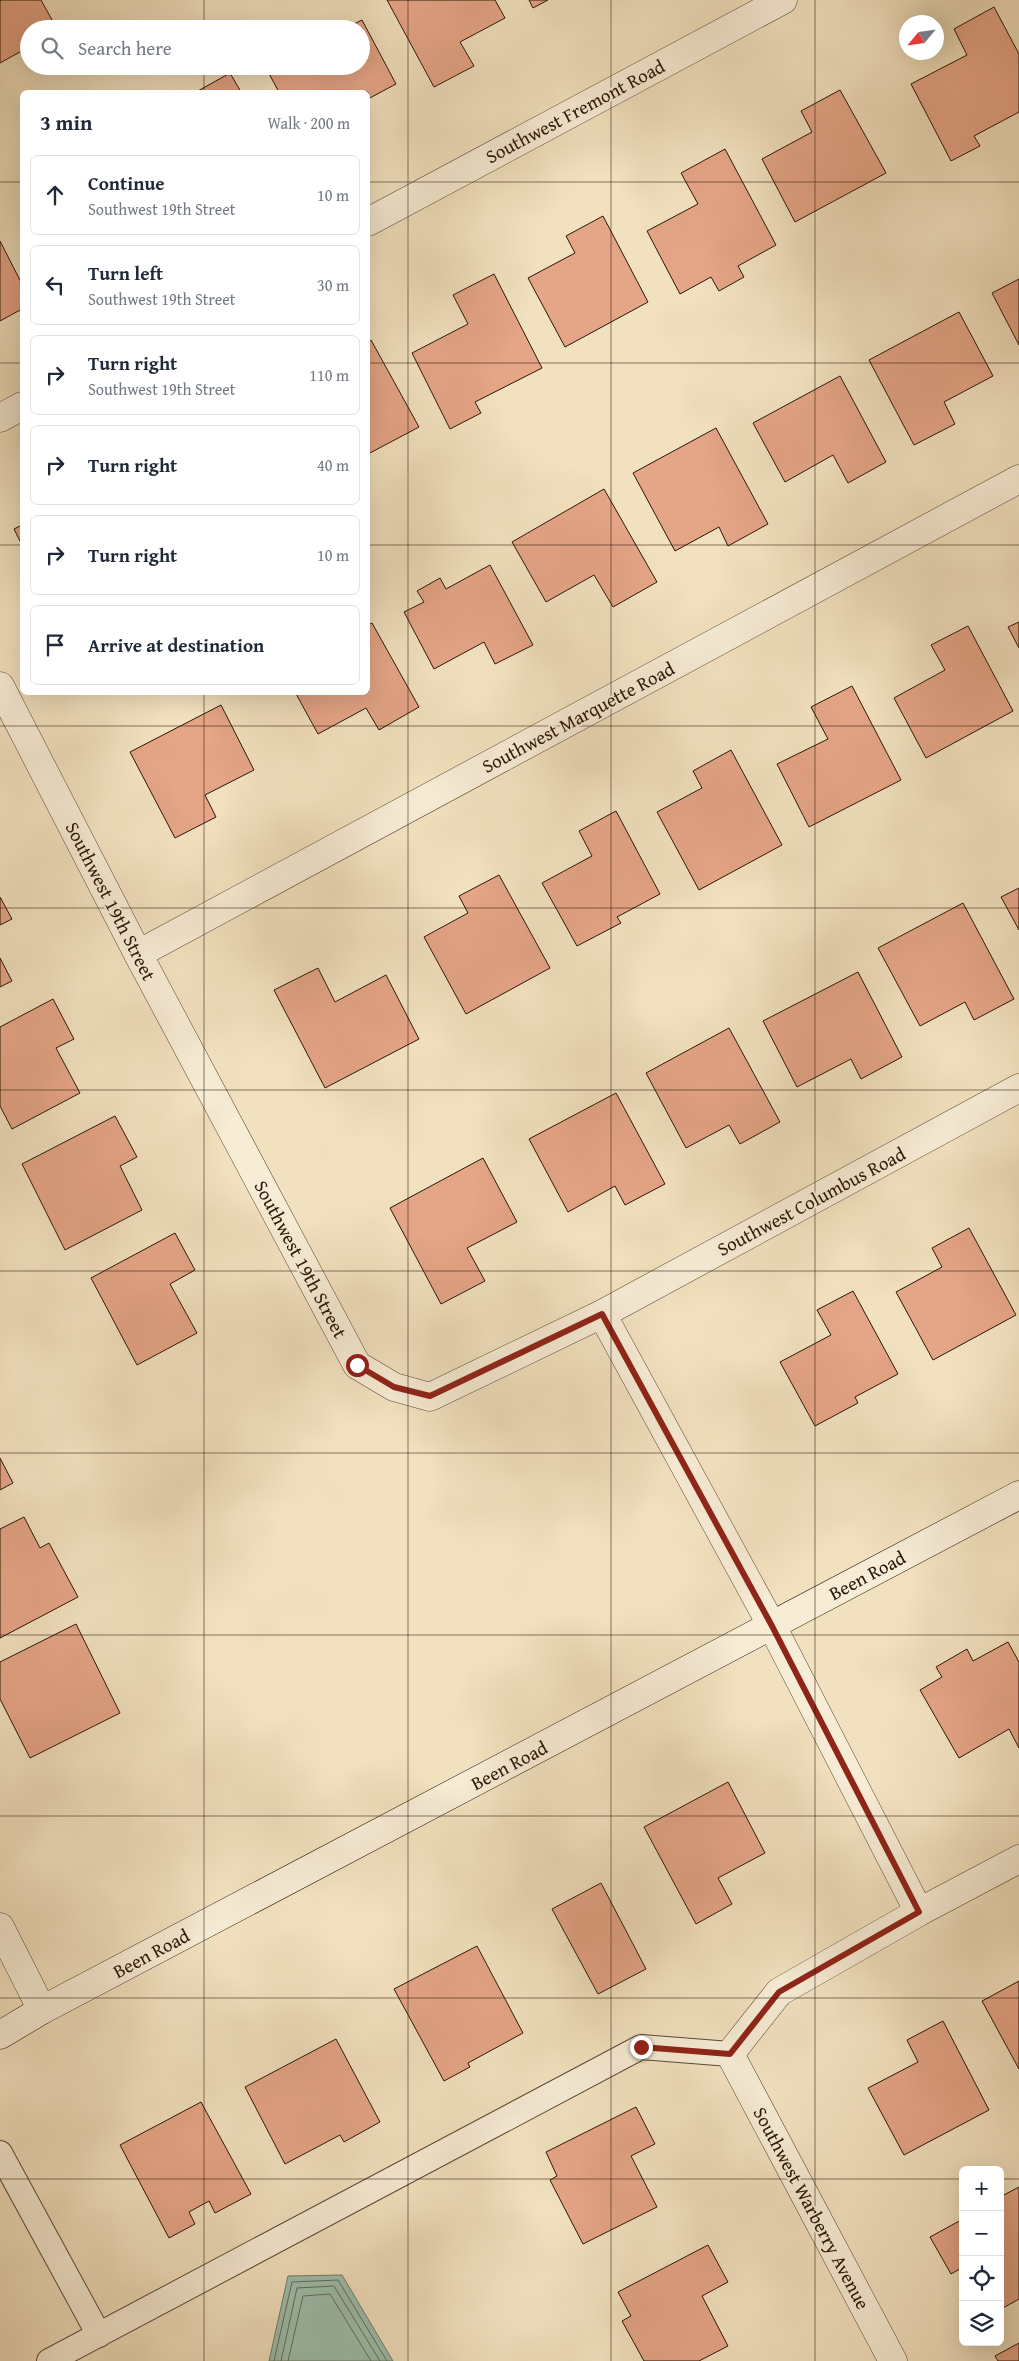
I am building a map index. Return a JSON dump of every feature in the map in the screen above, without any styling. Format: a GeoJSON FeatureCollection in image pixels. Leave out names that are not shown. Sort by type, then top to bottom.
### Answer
{"type":"FeatureCollection","features":[{"type":"Feature","properties":{"kind":"street","name":"Southwest Fremont Road"},"geometry":{"type":"LineString","coordinates":[[370,221],[783,0]]}},
{"type":"Feature","properties":{"kind":"street"},"geometry":{"type":"LineString","coordinates":[[0,418],[20,407]]}},
{"type":"Feature","properties":{"kind":"street","name":"Southwest Marquette Road"},"geometry":{"type":"LineString","coordinates":[[138,954],[1019,479]]}},
{"type":"Feature","properties":{"kind":"street","name":"Southwest 19th Street"},"geometry":{"type":"LineString","coordinates":[[0,686],[138,954],[357,1365],[394,1387],[430,1396],[602,1314]]}},
{"type":"Feature","properties":{"kind":"street","name":"Southwest Columbus Road"},"geometry":{"type":"LineString","coordinates":[[602,1314],[1019,1088]]}},
{"type":"Feature","properties":{"kind":"street"},"geometry":{"type":"LineString","coordinates":[[602,1314],[772,1626],[919,1912]]}},
{"type":"Feature","properties":{"kind":"street","name":"Been Road"},"geometry":{"type":"LineString","coordinates":[[0,2035],[42,2010],[1019,1495]]}},
{"type":"Feature","properties":{"kind":"street"},"geometry":{"type":"LineString","coordinates":[[730,2054],[779,1992],[919,1912],[1019,1859]]}},
{"type":"Feature","properties":{"kind":"street"},"geometry":{"type":"LineString","coordinates":[[0,1927],[42,2010]]}},
{"type":"Feature","properties":{"kind":"street","name":"Southwest Warberry Avenue"},"geometry":{"type":"LineString","coordinates":[[730,2054],[893,2361]]}},
{"type":"Feature","properties":{"kind":"lane"},"geometry":{"type":"LineString","coordinates":[[49,2361],[641,2047],[730,2054]]}},
{"type":"Feature","properties":{"kind":"lane"},"geometry":{"type":"LineString","coordinates":[[0,2152],[99,2334]]}},
{"type":"Feature","properties":{"kind":"water"},"geometry":{"type":"Polygon","coordinates":[[[342,2275],[393,2361],[269,2361],[288,2276],[342,2275]]]}},
{"type":"Feature","properties":{"kind":"building"},"geometry":{"type":"Polygon","coordinates":[[[0,0],[41,0],[52,20],[20,20],[20,52],[0,63],[0,0]]]}},
{"type":"Feature","properties":{"kind":"building"},"geometry":{"type":"Polygon","coordinates":[[[387,0],[495,0],[505,18],[460,42],[474,66],[434,87],[387,0]]]}},
{"type":"Feature","properties":{"kind":"building"},"geometry":{"type":"Polygon","coordinates":[[[529,0],[548,0],[533,8],[529,0]]]}},
{"type":"Feature","properties":{"kind":"building"},"geometry":{"type":"Polygon","coordinates":[[[994,7],[1019,54],[1019,112],[974,136],[980,146],[951,161],[911,84],[967,55],[954,29],[994,7]]]}},
{"type":"Feature","properties":{"kind":"building"},"geometry":{"type":"Polygon","coordinates":[[[370,35],[396,84],[370,98],[370,90],[278,90],[270,75],[370,75],[370,35]]]}},
{"type":"Feature","properties":{"kind":"building"},"geometry":{"type":"Polygon","coordinates":[[[226,75],[231,75],[240,90],[200,90],[226,75]]]}},
{"type":"Feature","properties":{"kind":"building"},"geometry":{"type":"Polygon","coordinates":[[[840,90],[886,173],[795,222],[762,159],[812,132],[801,111],[840,90]]]}},
{"type":"Feature","properties":{"kind":"building"},"geometry":{"type":"Polygon","coordinates":[[[725,149],[776,245],[738,266],[744,277],[719,291],[711,277],[680,294],[647,231],[698,204],[681,173],[725,149]]]}},
{"type":"Feature","properties":{"kind":"building"},"geometry":{"type":"Polygon","coordinates":[[[603,216],[648,302],[565,347],[528,278],[575,253],[566,236],[603,216]]]}},
{"type":"Feature","properties":{"kind":"building"},"geometry":{"type":"Polygon","coordinates":[[[0,241],[20,280],[20,310],[0,321],[0,241]]]}},
{"type":"Feature","properties":{"kind":"building"},"geometry":{"type":"Polygon","coordinates":[[[494,274],[542,368],[475,402],[481,413],[450,429],[412,353],[468,324],[453,295],[494,274]]]}},
{"type":"Feature","properties":{"kind":"building"},"geometry":{"type":"Polygon","coordinates":[[[1019,279],[1019,345],[992,293],[1019,279]]]}},
{"type":"Feature","properties":{"kind":"building"},"geometry":{"type":"Polygon","coordinates":[[[959,312],[993,376],[944,402],[955,424],[914,445],[869,360],[959,312]]]}},
{"type":"Feature","properties":{"kind":"building"},"geometry":{"type":"Polygon","coordinates":[[[370,341],[419,427],[370,453],[370,341]]]}},
{"type":"Feature","properties":{"kind":"building"},"geometry":{"type":"Polygon","coordinates":[[[840,376],[886,462],[848,483],[833,455],[785,482],[753,423],[840,376]]]}},
{"type":"Feature","properties":{"kind":"building"},"geometry":{"type":"Polygon","coordinates":[[[716,428],[768,524],[728,546],[719,527],[675,551],[633,473],[716,428]]]}},
{"type":"Feature","properties":{"kind":"building"},"geometry":{"type":"Polygon","coordinates":[[[604,489],[657,582],[613,607],[594,575],[546,602],[512,542],[604,489]]]}},
{"type":"Feature","properties":{"kind":"building"},"geometry":{"type":"Polygon","coordinates":[[[20,526],[20,541],[14,529],[20,526]]]}},
{"type":"Feature","properties":{"kind":"building"},"geometry":{"type":"Polygon","coordinates":[[[490,565],[533,645],[495,664],[484,642],[434,669],[404,612],[424,602],[417,591],[440,578],[446,589],[490,565]]]}},
{"type":"Feature","properties":{"kind":"building"},"geometry":{"type":"Polygon","coordinates":[[[1019,622],[1019,648],[1008,627],[1019,622]]]}},
{"type":"Feature","properties":{"kind":"building"},"geometry":{"type":"Polygon","coordinates":[[[372,623],[419,707],[379,730],[366,708],[318,734],[297,695],[370,695],[370,624],[372,623]]]}},
{"type":"Feature","properties":{"kind":"building"},"geometry":{"type":"Polygon","coordinates":[[[968,626],[1013,711],[926,758],[894,698],[945,670],[931,645],[968,626]]]}},
{"type":"Feature","properties":{"kind":"building"},"geometry":{"type":"Polygon","coordinates":[[[852,686],[901,780],[809,827],[777,764],[828,739],[811,707],[852,686]]]}},
{"type":"Feature","properties":{"kind":"building"},"geometry":{"type":"Polygon","coordinates":[[[221,705],[254,770],[205,795],[216,817],[175,838],[130,752],[221,705]]]}},
{"type":"Feature","properties":{"kind":"building"},"geometry":{"type":"Polygon","coordinates":[[[731,750],[782,845],[699,890],[657,812],[702,788],[693,771],[731,750]]]}},
{"type":"Feature","properties":{"kind":"building"},"geometry":{"type":"Polygon","coordinates":[[[616,811],[660,894],[617,917],[621,923],[577,946],[542,883],[592,856],[579,831],[616,811]]]}},
{"type":"Feature","properties":{"kind":"building"},"geometry":{"type":"Polygon","coordinates":[[[499,875],[550,968],[466,1014],[424,937],[468,913],[459,896],[499,875]]]}},
{"type":"Feature","properties":{"kind":"building"},"geometry":{"type":"Polygon","coordinates":[[[1019,888],[1019,930],[1001,897],[1019,888]]]}},
{"type":"Feature","properties":{"kind":"building"},"geometry":{"type":"Polygon","coordinates":[[[0,897],[12,919],[0,925],[0,897]]]}},
{"type":"Feature","properties":{"kind":"building"},"geometry":{"type":"Polygon","coordinates":[[[963,903],[1014,999],[974,1020],[965,1002],[920,1026],[878,948],[963,903]]]}},
{"type":"Feature","properties":{"kind":"building"},"geometry":{"type":"Polygon","coordinates":[[[0,958],[12,981],[0,987],[0,958]]]}},
{"type":"Feature","properties":{"kind":"building"},"geometry":{"type":"Polygon","coordinates":[[[318,968],[335,1002],[386,975],[419,1039],[325,1088],[274,990],[318,968]]]}},
{"type":"Feature","properties":{"kind":"building"},"geometry":{"type":"Polygon","coordinates":[[[858,972],[902,1057],[861,1079],[851,1059],[797,1087],[763,1021],[858,972]]]}},
{"type":"Feature","properties":{"kind":"building"},"geometry":{"type":"Polygon","coordinates":[[[53,999],[74,1039],[56,1048],[80,1093],[12,1129],[0,1106],[0,1027],[53,999]]]}},
{"type":"Feature","properties":{"kind":"building"},"geometry":{"type":"Polygon","coordinates":[[[729,1028],[780,1122],[740,1144],[729,1125],[686,1148],[646,1073],[729,1028]]]}},
{"type":"Feature","properties":{"kind":"building"},"geometry":{"type":"Polygon","coordinates":[[[616,1093],[665,1184],[625,1205],[615,1186],[568,1212],[529,1139],[616,1093]]]}},
{"type":"Feature","properties":{"kind":"building"},"geometry":{"type":"Polygon","coordinates":[[[115,1116],[137,1157],[120,1166],[142,1210],[65,1250],[22,1164],[115,1116]]]}},
{"type":"Feature","properties":{"kind":"building"},"geometry":{"type":"Polygon","coordinates":[[[483,1158],[517,1222],[467,1248],[485,1281],[441,1304],[390,1208],[483,1158]]]}},
{"type":"Feature","properties":{"kind":"building"},"geometry":{"type":"Polygon","coordinates":[[[969,1228],[1016,1315],[933,1360],[896,1292],[942,1267],[932,1248],[969,1228]]]}},
{"type":"Feature","properties":{"kind":"building"},"geometry":{"type":"Polygon","coordinates":[[[175,1233],[195,1270],[170,1284],[197,1333],[137,1365],[91,1278],[175,1233]]]}},
{"type":"Feature","properties":{"kind":"building"},"geometry":{"type":"Polygon","coordinates":[[[853,1291],[898,1374],[855,1397],[858,1403],[815,1426],[780,1362],[831,1335],[817,1310],[853,1291]]]}},
{"type":"Feature","properties":{"kind":"building"},"geometry":{"type":"Polygon","coordinates":[[[0,1458],[13,1483],[0,1490],[0,1458]]]}},
{"type":"Feature","properties":{"kind":"building"},"geometry":{"type":"Polygon","coordinates":[[[24,1517],[40,1548],[49,1543],[78,1597],[0,1638],[0,1529],[24,1517]]]}},
{"type":"Feature","properties":{"kind":"building"},"geometry":{"type":"Polygon","coordinates":[[[76,1624],[120,1713],[30,1758],[0,1699],[0,1662],[76,1624]]]}},
{"type":"Feature","properties":{"kind":"building"},"geometry":{"type":"Polygon","coordinates":[[[1008,1642],[1019,1662],[1019,1748],[1009,1729],[959,1758],[920,1690],[942,1677],[936,1667],[967,1649],[973,1661],[1008,1642]]]}},
{"type":"Feature","properties":{"kind":"building"},"geometry":{"type":"Polygon","coordinates":[[[728,1782],[765,1853],[718,1878],[732,1904],[696,1924],[644,1827],[728,1782]]]}},
{"type":"Feature","properties":{"kind":"building"},"geometry":{"type":"Polygon","coordinates":[[[601,1883],[646,1969],[598,1994],[552,1909],[601,1883]]]}},
{"type":"Feature","properties":{"kind":"building"},"geometry":{"type":"Polygon","coordinates":[[[477,1946],[523,2033],[468,2063],[470,2067],[444,2081],[394,1989],[477,1946]]]}},
{"type":"Feature","properties":{"kind":"building"},"geometry":{"type":"Polygon","coordinates":[[[1019,1981],[1019,2069],[982,2001],[1019,1981]]]}},
{"type":"Feature","properties":{"kind":"building"},"geometry":{"type":"Polygon","coordinates":[[[943,2021],[989,2110],[904,2155],[868,2088],[918,2062],[907,2040],[943,2021]]]}},
{"type":"Feature","properties":{"kind":"building"},"geometry":{"type":"Polygon","coordinates":[[[336,2039],[380,2122],[344,2142],[340,2135],[285,2164],[245,2087],[336,2039]]]}},
{"type":"Feature","properties":{"kind":"building"},"geometry":{"type":"Polygon","coordinates":[[[201,2102],[251,2194],[215,2213],[209,2201],[189,2212],[195,2224],[169,2238],[120,2145],[201,2102]]]}},
{"type":"Feature","properties":{"kind":"building"},"geometry":{"type":"Polygon","coordinates":[[[636,2107],[655,2144],[631,2156],[657,2207],[583,2244],[550,2180],[557,2176],[546,2152],[636,2107]]]}},
{"type":"Feature","properties":{"kind":"building"},"geometry":{"type":"Polygon","coordinates":[[[1019,2187],[1019,2299],[1004,2307],[1004,2211],[1004,2195],[1019,2187]]]}},
{"type":"Feature","properties":{"kind":"building"},"geometry":{"type":"Polygon","coordinates":[[[959,2221],[959,2269],[951,2274],[930,2237],[959,2221]]]}},
{"type":"Feature","properties":{"kind":"building"},"geometry":{"type":"Polygon","coordinates":[[[708,2245],[728,2282],[702,2296],[728,2346],[699,2361],[644,2361],[622,2321],[631,2316],[618,2292],[708,2245]]]}},
{"type":"Feature","properties":{"kind":"building"},"geometry":{"type":"Polygon","coordinates":[[[1019,2343],[1019,2361],[998,2361],[995,2356],[1019,2343]]]}},
{"type":"Feature","properties":{"kind":"route"},"geometry":{"type":"LineString","coordinates":[[357,1365],[394,1387],[430,1396],[602,1314],[772,1626],[919,1912],[779,1992],[730,2054],[641,2047]]}}]}
